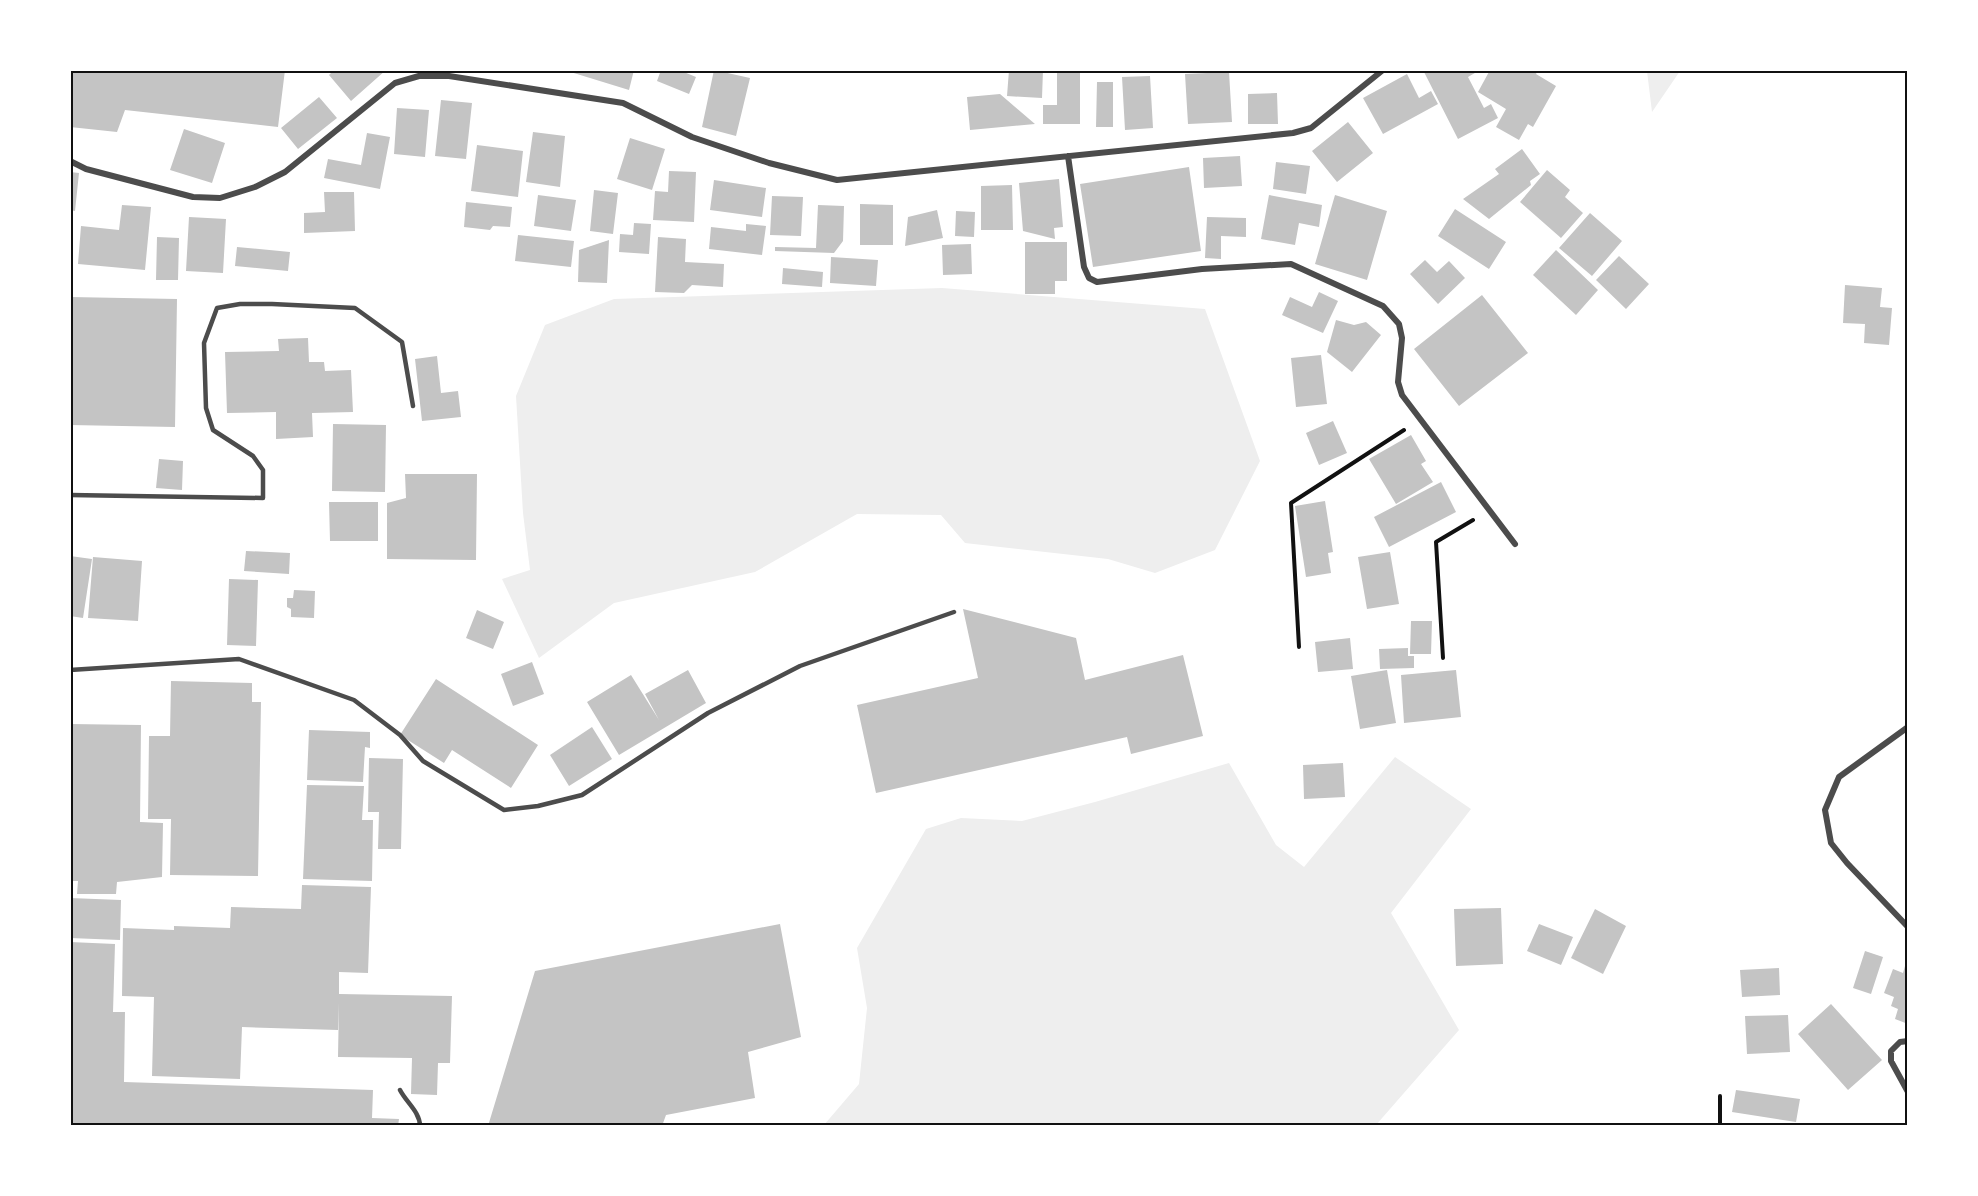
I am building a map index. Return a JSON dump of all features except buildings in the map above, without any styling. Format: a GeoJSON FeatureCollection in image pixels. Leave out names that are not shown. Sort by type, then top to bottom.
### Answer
{"type":"FeatureCollection","features":[{"type":"Feature","properties":{"kind":"street"},"geometry":{"type":"LineString","coordinates":[[70,161],[86,169],[193,197],[220,198],[255,187],[285,172],[395,83],[419,76],[449,76],[623,103],[692,137],[769,163],[837,180],[1293,133],[1311,128],[1383,70]]}},
{"type":"Feature","properties":{"kind":"street"},"geometry":{"type":"LineString","coordinates":[[1068,156],[1084,267],[1089,278],[1097,282],[1202,268],[1291,264],[1383,306],[1399,324],[1402,338],[1398,382],[1402,395],[1515,544]]}},
{"type":"Feature","properties":{"kind":"street"},"geometry":{"type":"LineString","coordinates":[[1908,727],[1839,777],[1825,810],[1831,843],[1908,927]]}},
{"type":"Feature","properties":{"kind":"street"},"geometry":{"type":"LineString","coordinates":[[1908,1041],[1900,1042],[1891,1051],[1891,1061],[1908,1092]]}},
{"type":"Feature","properties":{"kind":"lane"},"geometry":{"type":"LineString","coordinates":[[70,495],[262,498],[263,470],[253,456],[213,430],[206,408],[204,343],[216,308],[240,304],[272,304],[355,308],[402,342],[413,405]]}},
{"type":"Feature","properties":{"kind":"lane"},"geometry":{"type":"LineString","coordinates":[[70,670],[239,659],[354,700],[400,735],[423,761],[504,810],[538,807],[582,795],[708,713],[800,666],[954,612]]}},
{"type":"Feature","properties":{"kind":"lane"},"geometry":{"type":"LineString","coordinates":[[400,1090],[420,1118],[420,1125]]}},
{"type":"Feature","properties":{"kind":"path"},"geometry":{"type":"LineString","coordinates":[[1299,647],[1291,503],[1419,420]]}},
{"type":"Feature","properties":{"kind":"path"},"geometry":{"type":"LineString","coordinates":[[1443,658],[1436,542],[1489,510]]}},
{"type":"Feature","properties":{"kind":"path"},"geometry":{"type":"LineString","coordinates":[[1720,1096],[1720,1125]]}},
{"type":"Feature","properties":{"kind":"shaded area"},"geometry":{"type":"Polygon","coordinates":[[[1647,71],[1680,71],[1652,112],[1647,71]]]}},
{"type":"Feature","properties":{"kind":"shaded area"},"geometry":{"type":"Polygon","coordinates":[[[942,288],[1205,309],[1260,461],[1215,550],[1155,573],[1108,559],[965,543],[941,515],[857,514],[755,572],[614,603],[539,658],[502,579],[530,570],[523,513],[516,396],[545,325],[614,299],[942,288]]]}},
{"type":"Feature","properties":{"kind":"shaded area"},"geometry":{"type":"Polygon","coordinates":[[[1395,757],[1471,809],[1391,913],[1459,1030],[1376,1125],[824,1125],[859,1084],[867,1008],[857,948],[926,829],[961,818],[1022,821],[1229,763],[1276,845],[1304,867],[1395,757]]]}}]}
